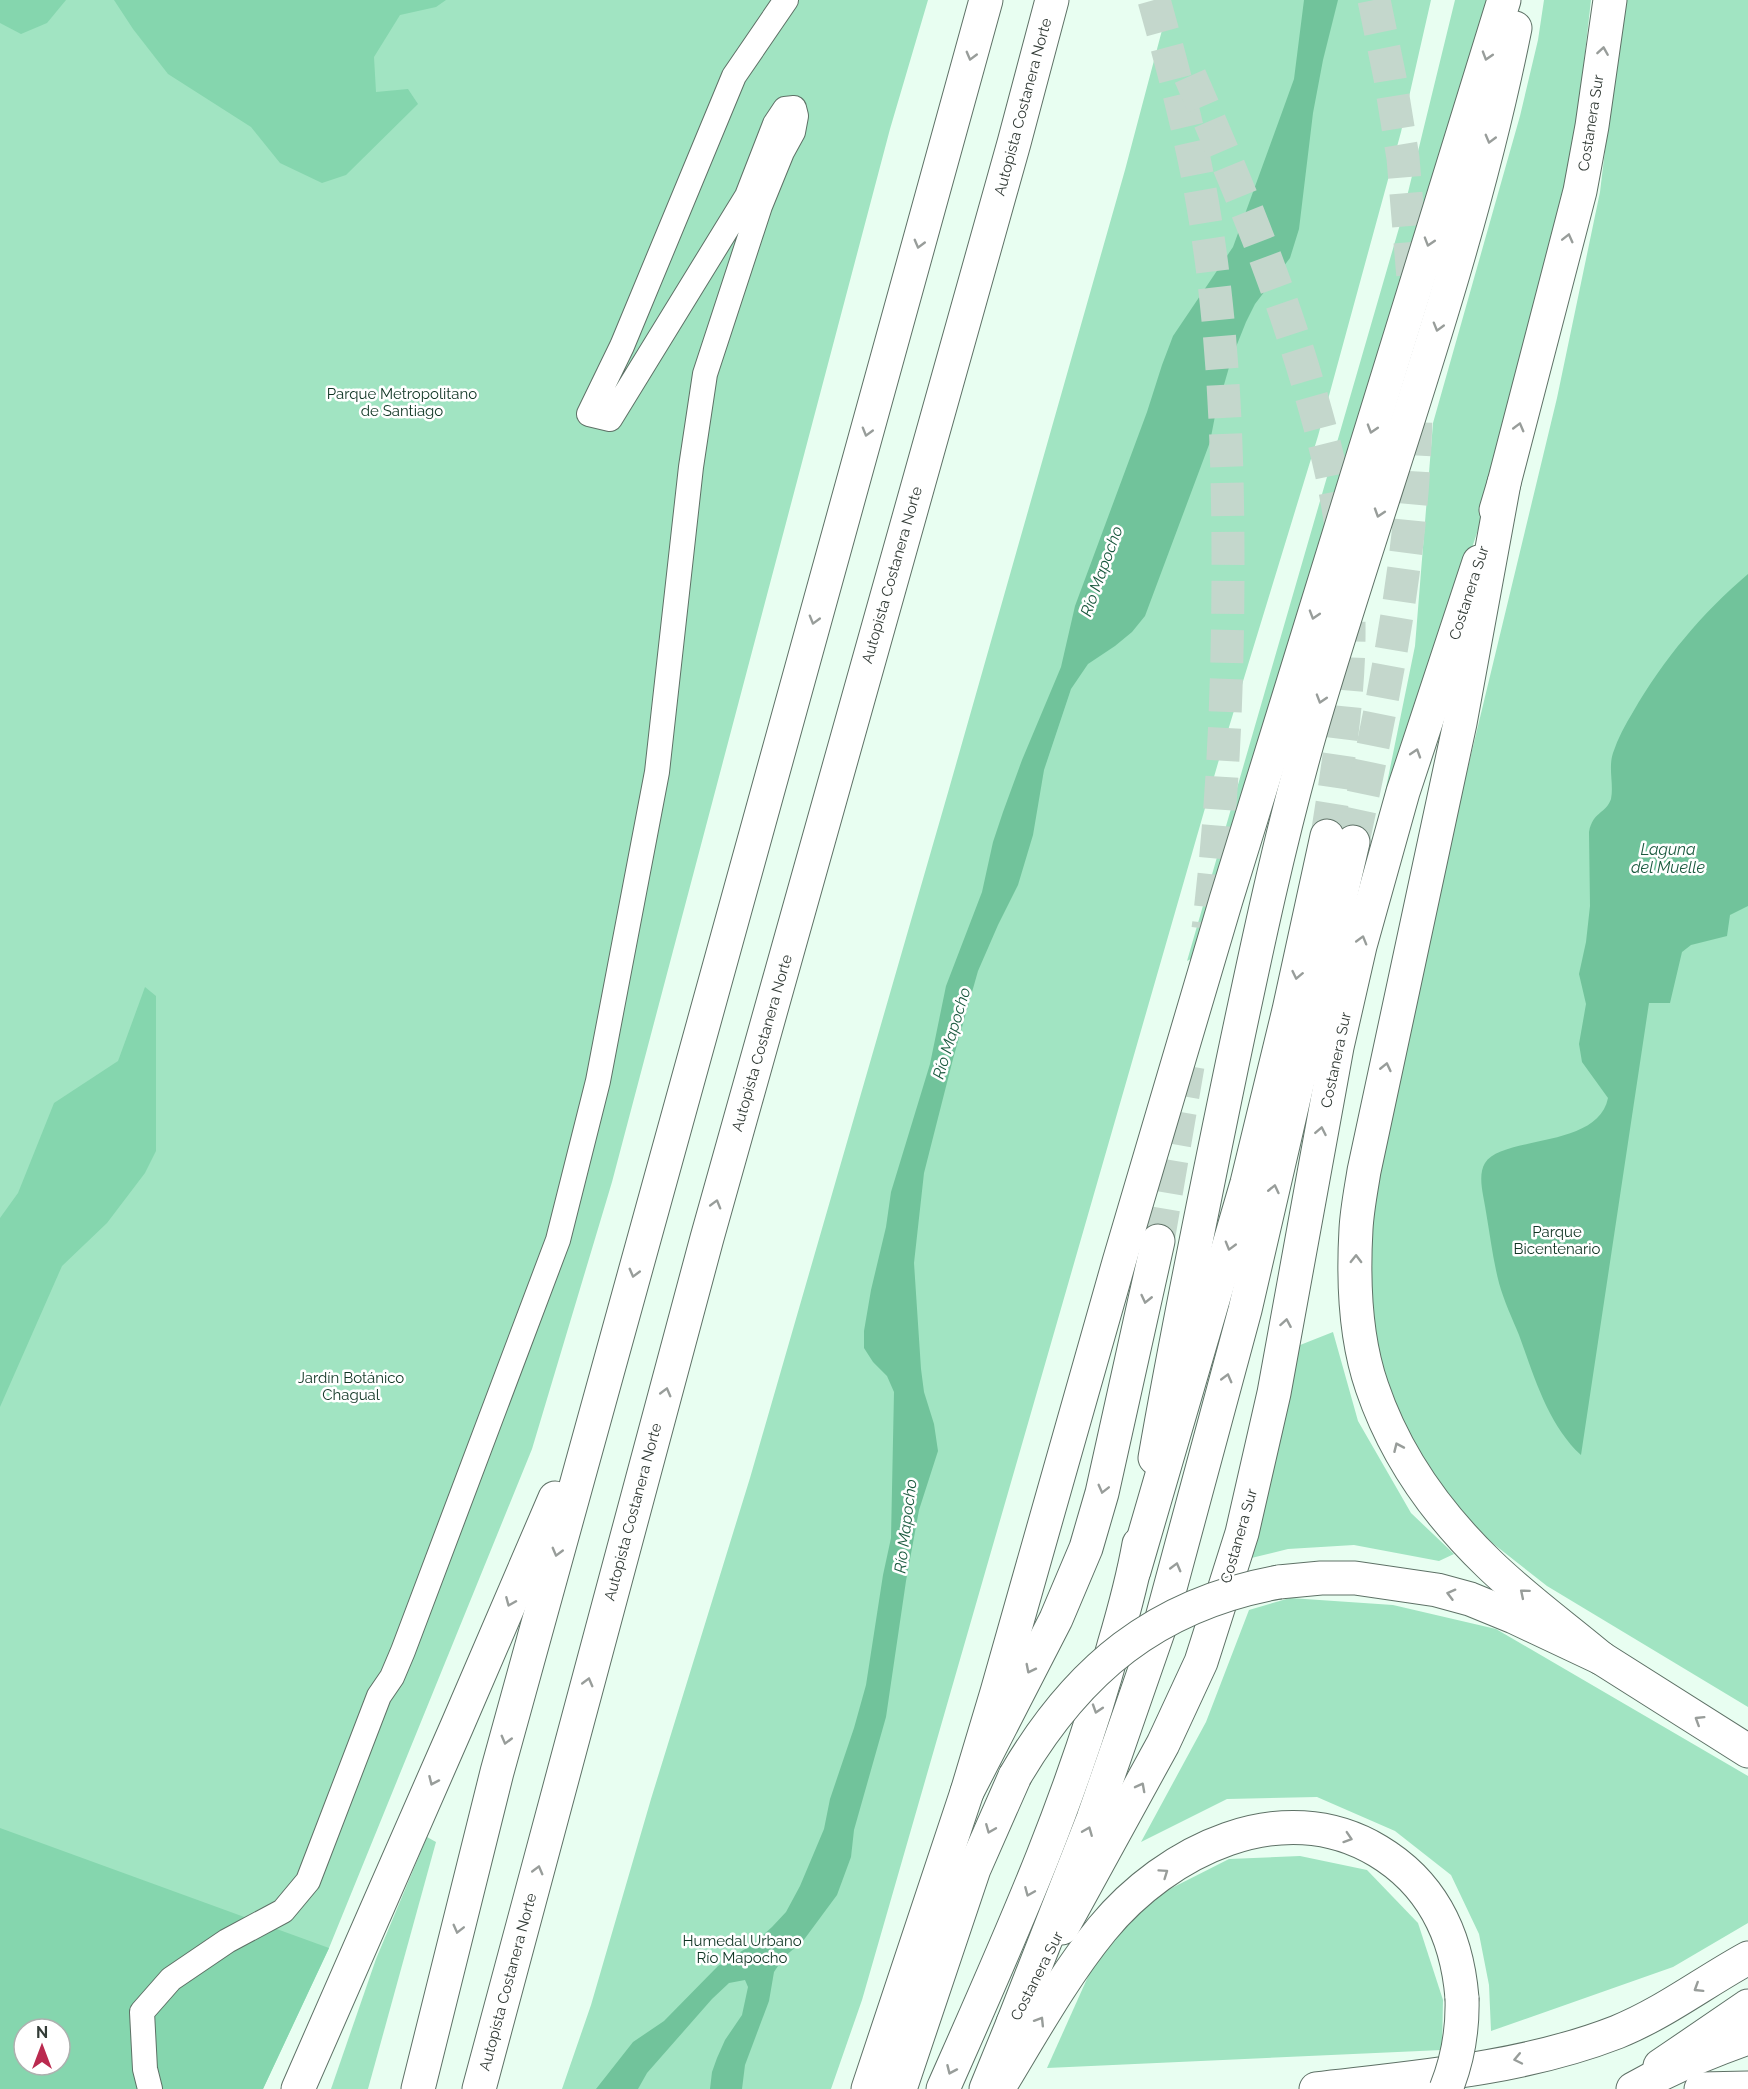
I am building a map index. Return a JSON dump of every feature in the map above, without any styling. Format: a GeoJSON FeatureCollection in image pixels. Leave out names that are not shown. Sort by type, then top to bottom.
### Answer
{"type":"FeatureCollection","features":[{"type":"Feature","properties":{"kind":"main road"},"geometry":{"type":"LineString","coordinates":[[418,2089],[500,1761],[986,0]]}},
{"type":"Feature","properties":{"kind":"main road","name":"Autopista Costanera Norte"},"geometry":{"type":"LineString","coordinates":[[479,2089],[707,1238],[1052,0]]}},
{"type":"Feature","properties":{"kind":"main road"},"geometry":{"type":"LineString","coordinates":[[868,2089],[967,1792],[1119,1262],[1223,911],[1504,0]]}},
{"type":"Feature","properties":{"kind":"main road"},"geometry":{"type":"LineString","coordinates":[[1134,1571],[1160,1425],[1221,1116],[1276,862],[1312,726],[1440,321],[1498,113],[1520,0]]}},
{"type":"Feature","properties":{"kind":"main road","name":"Costanera Sur"},"geometry":{"type":"LineString","coordinates":[[986,2089],[1013,2023],[1075,1903],[1120,1826],[1163,1744],[1201,1662],[1242,1533],[1272,1404],[1335,1059],[1360,946],[1404,792],[1504,483],[1580,191],[1610,0]]}},
{"type":"Feature","properties":{"kind":"main road"},"geometry":{"type":"LineString","coordinates":[[1504,483],[1460,723],[1364,1171],[1356,1228],[1358,1314],[1363,1350],[1372,1387],[1402,1455],[1420,1482],[1454,1526],[1491,1565],[1601,1658]]}},
{"type":"Feature","properties":{"kind":"main road"},"geometry":{"type":"LineString","coordinates":[[943,2089],[1019,1916],[1072,1784],[1100,1698],[1134,1571],[1248,1183],[1289,1010],[1340,839],[1245,1310],[1159,1629],[1093,1819],[1013,2023]]}},
{"type":"Feature","properties":{"kind":"main road"},"geometry":{"type":"LineString","coordinates":[[967,1792],[1056,1619],[1086,1548],[1102,1493],[1158,1241]]}},
{"type":"Feature","properties":{"kind":"main road"},"geometry":{"type":"LineString","coordinates":[[298,2089],[600,1394]]}},
{"type":"Feature","properties":{"kind":"main road"},"geometry":{"type":"LineString","coordinates":[[900,2089],[974,1869],[1014,1776],[1031,1748],[1085,1681],[1126,1646],[1177,1614],[1205,1602],[1232,1592],[1280,1582],[1321,1578],[1355,1578],[1437,1590],[1470,1599],[1601,1658],[1748,1751]]}},
{"type":"Feature","properties":{"kind":"main road"},"geometry":{"type":"LineString","coordinates":[[998,2089],[1082,1955],[1103,1928],[1143,1888],[1202,1849],[1228,1838],[1275,1828],[1321,1831],[1358,1841],[1392,1859],[1419,1884],[1433,1903],[1446,1927],[1459,1967],[1462,1998],[1461,2036],[1453,2072],[1446,2089]]}},
{"type":"Feature","properties":{"kind":"main road"},"geometry":{"type":"LineString","coordinates":[[1316,2089],[1429,2076],[1573,2046],[1616,2032],[1642,2020],[1748,1958]]}},
{"type":"Feature","properties":{"kind":"main road"},"geometry":{"type":"LineString","coordinates":[[315,2089],[349,1973]]}},
{"type":"Feature","properties":{"kind":"main road"},"geometry":{"type":"LineString","coordinates":[[1628,2089],[1697,2039],[1748,2006]]}},
{"type":"Feature","properties":{"kind":"main road"},"geometry":{"type":"LineString","coordinates":[[1633,2089],[1687,2062],[1748,2038]]}},
{"type":"Feature","properties":{"kind":"main road"},"geometry":{"type":"LineString","coordinates":[[1701,2089],[1748,2088]]}},
{"type":"Feature","properties":{"kind":"street"},"geometry":{"type":"LineString","coordinates":[[150,2089],[144,2069],[142,2012],[171,1979],[227,1941],[283,1911],[308,1881],[379,1696],[392,1677],[403,1651],[558,1240],[598,1081],[657,772],[691,467],[705,374],[752,228],[792,132],[796,116],[794,108],[785,109],[775,124],[747,196],[610,419],[589,414],[622,346],[734,76],[786,0]]}},
{"type":"Feature","properties":{"kind":"green space","name":"Parque Metropolitano de Santiago"},"geometry":{"type":"Polygon","coordinates":[[[0,0],[928,0],[890,129],[612,1182],[532,1449],[329,1948],[263,2089],[0,2089],[0,0]]]}},
{"type":"Feature","properties":{"kind":"green space","name":"Humedal Urbano Río Mapocho"},"geometry":{"type":"Polygon","coordinates":[[[1170,0],[1431,0],[1401,132],[1318,436],[1218,763],[862,2000],[831,2089],[562,2089],[591,2005],[651,1799],[750,1478],[1125,170],[1170,0]]]}},
{"type":"Feature","properties":{"kind":"green space"},"geometry":{"type":"Polygon","coordinates":[[[1455,0],[1511,0],[1317,676],[1225,942],[1187,961],[1401,221],[1455,0]]]}},
{"type":"Feature","properties":{"kind":"green space"},"geometry":{"type":"Polygon","coordinates":[[[1544,0],[1591,0],[1575,141],[1494,482],[1377,832],[1415,646],[1433,423],[1520,116],[1538,40],[1544,0]]]}},
{"type":"Feature","properties":{"kind":"green space","name":"Parque Bicentenario"},"geometry":{"type":"Polygon","coordinates":[[[1623,0],[1748,0],[1748,1707],[1547,1586],[1486,1538],[1452,1500],[1409,1441],[1378,1365],[1364,1281],[1391,1087],[1557,398],[1600,192],[1623,0]]]}},
{"type":"Feature","properties":{"kind":"green space"},"geometry":{"type":"Polygon","coordinates":[[[1333,1332],[1358,1421],[1411,1513],[1454,1554],[1439,1561],[1354,1545],[1288,1549],[1247,1559],[1290,1349],[1333,1332]]]}},
{"type":"Feature","properties":{"kind":"green space"},"geometry":{"type":"Polygon","coordinates":[[[1290,1598],[1393,1605],[1496,1629],[1748,1776],[1748,1923],[1673,1967],[1491,2031],[1489,1985],[1479,1934],[1451,1875],[1395,1831],[1317,1797],[1227,1799],[1141,1842],[1206,1722],[1249,1610],[1290,1598]]]}},
{"type":"Feature","properties":{"kind":"green space"},"geometry":{"type":"Polygon","coordinates":[[[427,1837],[436,1842],[368,2089],[331,2089],[376,1959],[427,1837]]]}},
{"type":"Feature","properties":{"kind":"green space"},"geometry":{"type":"Polygon","coordinates":[[[1300,1856],[1367,1870],[1418,1923],[1443,2000],[1442,2050],[1047,2068],[1095,1961],[1152,1898],[1229,1859],[1300,1856]]]}},
{"type":"Feature","properties":{"kind":"shaded area"},"geometry":{"type":"Polygon","coordinates":[[[0,0],[66,0],[47,23],[21,34],[0,23],[0,0]]]}},
{"type":"Feature","properties":{"kind":"shaded area"},"geometry":{"type":"Polygon","coordinates":[[[114,0],[446,0],[436,7],[400,15],[374,57],[376,92],[408,89],[418,104],[346,175],[322,183],[280,163],[251,127],[168,74],[114,0]]]}},
{"type":"Feature","properties":{"kind":"shaded area"},"geometry":{"type":"Polygon","coordinates":[[[145,987],[156,996],[156,1151],[145,1173],[107,1223],[62,1266],[0,1407],[0,1218],[18,1193],[54,1103],[118,1061],[145,987]]]}},
{"type":"Feature","properties":{"kind":"shaded area"},"geometry":{"type":"Polygon","coordinates":[[[0,1828],[329,1948],[263,2089],[0,2089],[0,1828]]]}},
{"type":"Feature","properties":{"kind":"water","name":"Río Mapocho"},"geometry":{"type":"Polygon","coordinates":[[[1304,0],[1338,0],[1313,113],[1299,229],[1290,258],[1255,304],[1246,322],[1232,357],[1210,442],[1145,616],[1132,632],[1088,664],[1071,689],[1044,770],[1033,835],[1018,885],[978,971],[924,1173],[914,1263],[921,1369],[938,1451],[919,1510],[886,1717],[854,1830],[851,1857],[837,1895],[803,1941],[784,1957],[774,1972],[769,2001],[745,2065],[742,2089],[710,2089],[717,2058],[725,2040],[742,2015],[748,1987],[745,1980],[729,1983],[712,1999],[647,2073],[638,2089],[596,2089],[633,2042],[664,2021],[718,1966],[753,1944],[786,1912],[800,1886],[824,1829],[830,1799],[866,1685],[891,1538],[894,1392],[887,1376],[873,1362],[864,1348],[864,1331],[891,1192],[930,1064],[946,986],[982,892],[993,842],[1003,812],[1061,667],[1075,606],[1173,336],[1233,247],[1294,79],[1304,0]]]}},
{"type":"Feature","properties":{"kind":"water","name":"Laguna del Muelle"},"geometry":{"type":"Polygon","coordinates":[[[1748,574],[1748,906],[1730,915],[1727,936],[1691,945],[1682,952],[1670,1003],[1649,1003],[1581,1455],[1569,1443],[1543,1399],[1503,1296],[1493,1256],[1482,1187],[1483,1168],[1495,1154],[1510,1148],[1569,1134],[1587,1126],[1601,1114],[1608,1098],[1582,1062],[1579,1044],[1586,1004],[1579,974],[1586,942],[1590,906],[1589,832],[1593,820],[1606,808],[1611,799],[1611,764],[1624,727],[1657,674],[1684,638],[1748,574]]]}},
{"type":"Feature","properties":{"kind":"tunnel"},"geometry":{"type":"LineString","coordinates":[[1154,0],[1181,102],[1203,206],[1215,294],[1223,384],[1228,518],[1227,655],[1221,792],[1208,929]]}},
{"type":"Feature","properties":{"kind":"tunnel"},"geometry":{"type":"LineString","coordinates":[[1374,0],[1403,158],[1414,290]]}},
{"type":"Feature","properties":{"kind":"tunnel"},"geometry":{"type":"LineString","coordinates":[[1190,76],[1255,230],[1284,308],[1314,406],[1328,461],[1342,535]]}},
{"type":"Feature","properties":{"kind":"tunnel"},"geometry":{"type":"LineString","coordinates":[[1353,842],[1386,681],[1403,574],[1410,520],[1416,411]]}},
{"type":"Feature","properties":{"kind":"tunnel"},"geometry":{"type":"LineString","coordinates":[[1327,836],[1345,703],[1349,622]]}},
{"type":"Feature","properties":{"kind":"tunnel"},"geometry":{"type":"LineString","coordinates":[[1158,1241],[1188,1066]]}},
{"type":"Feature","properties":{"kind":"park label","name":"Jardín Botánico Chagual"},"geometry":{"type":"Point","coordinates":[351,1386]}}]}
